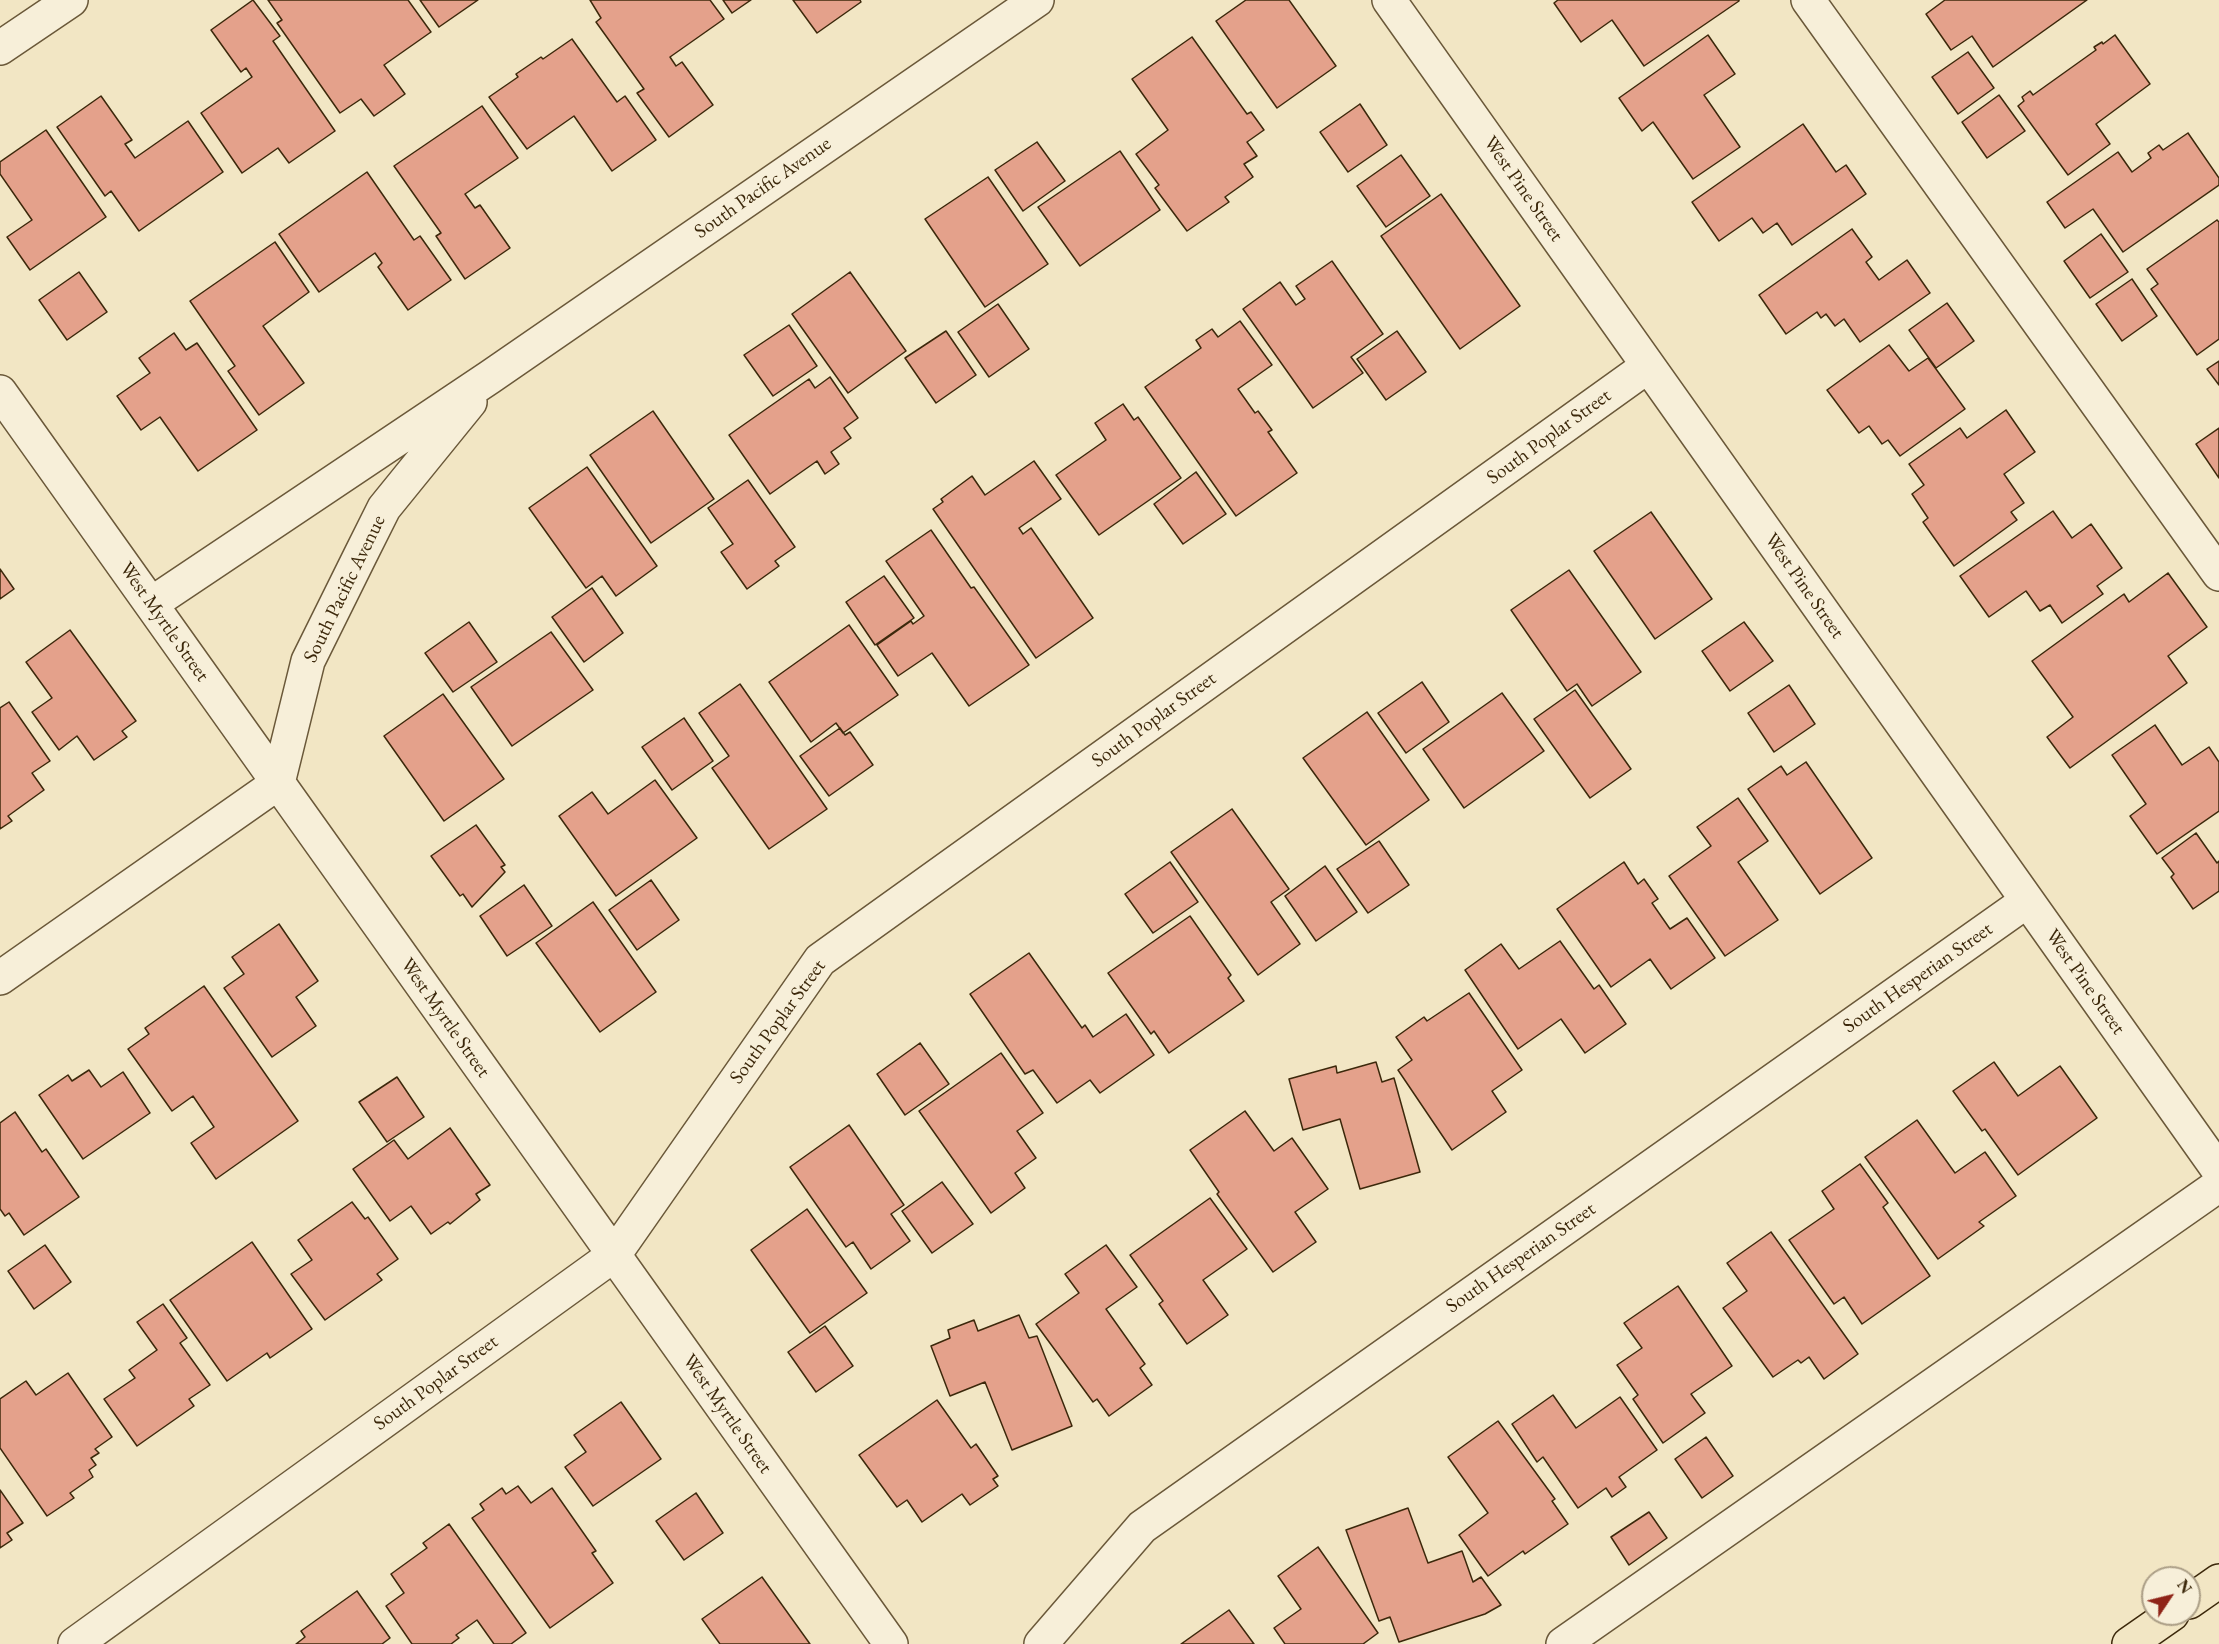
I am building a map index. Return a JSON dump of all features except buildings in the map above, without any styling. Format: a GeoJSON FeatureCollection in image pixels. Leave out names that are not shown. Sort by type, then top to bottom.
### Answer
{"type":"FeatureCollection","features":[{"type":"Feature","properties":{"kind":"main road"},"geometry":{"type":"LineString","coordinates":[[2201,1594],[2219,1581]]}},
{"type":"Feature","properties":{"kind":"main road"},"geometry":{"type":"LineString","coordinates":[[2129,1644],[2155,1626]]}},
{"type":"Feature","properties":{"kind":"street"},"geometry":{"type":"LineString","coordinates":[[0,48],[71,0]]}},
{"type":"Feature","properties":{"kind":"street","name":"South Pacific Avenue"},"geometry":{"type":"LineString","coordinates":[[151,604],[490,377],[1036,0]]}},
{"type":"Feature","properties":{"kind":"street","name":"West Pine Street"},"geometry":{"type":"LineString","coordinates":[[1389,0],[2219,1171]]}},
{"type":"Feature","properties":{"kind":"street"},"geometry":{"type":"LineString","coordinates":[[1808,0],[2219,574]]}},
{"type":"Feature","properties":{"kind":"street","name":"South Poplar Street"},"geometry":{"type":"LineString","coordinates":[[75,1644],[614,1255],[820,960],[1648,366]]}},
{"type":"Feature","properties":{"kind":"street","name":"South Pacific Avenue"},"geometry":{"type":"LineString","coordinates":[[278,783],[308,661],[384,508],[490,377]]}},
{"type":"Feature","properties":{"kind":"street","name":"West Myrtle Street"},"geometry":{"type":"LineString","coordinates":[[0,392],[891,1644]]}},
{"type":"Feature","properties":{"kind":"street"},"geometry":{"type":"LineString","coordinates":[[0,978],[278,783]]}},
{"type":"Feature","properties":{"kind":"street","name":"South Hesperian Street"},"geometry":{"type":"LineString","coordinates":[[1041,1644],[1142,1527],[2027,901]]}},
{"type":"Feature","properties":{"kind":"street"},"geometry":{"type":"LineString","coordinates":[[1563,1644],[2219,1185]]}}]}
